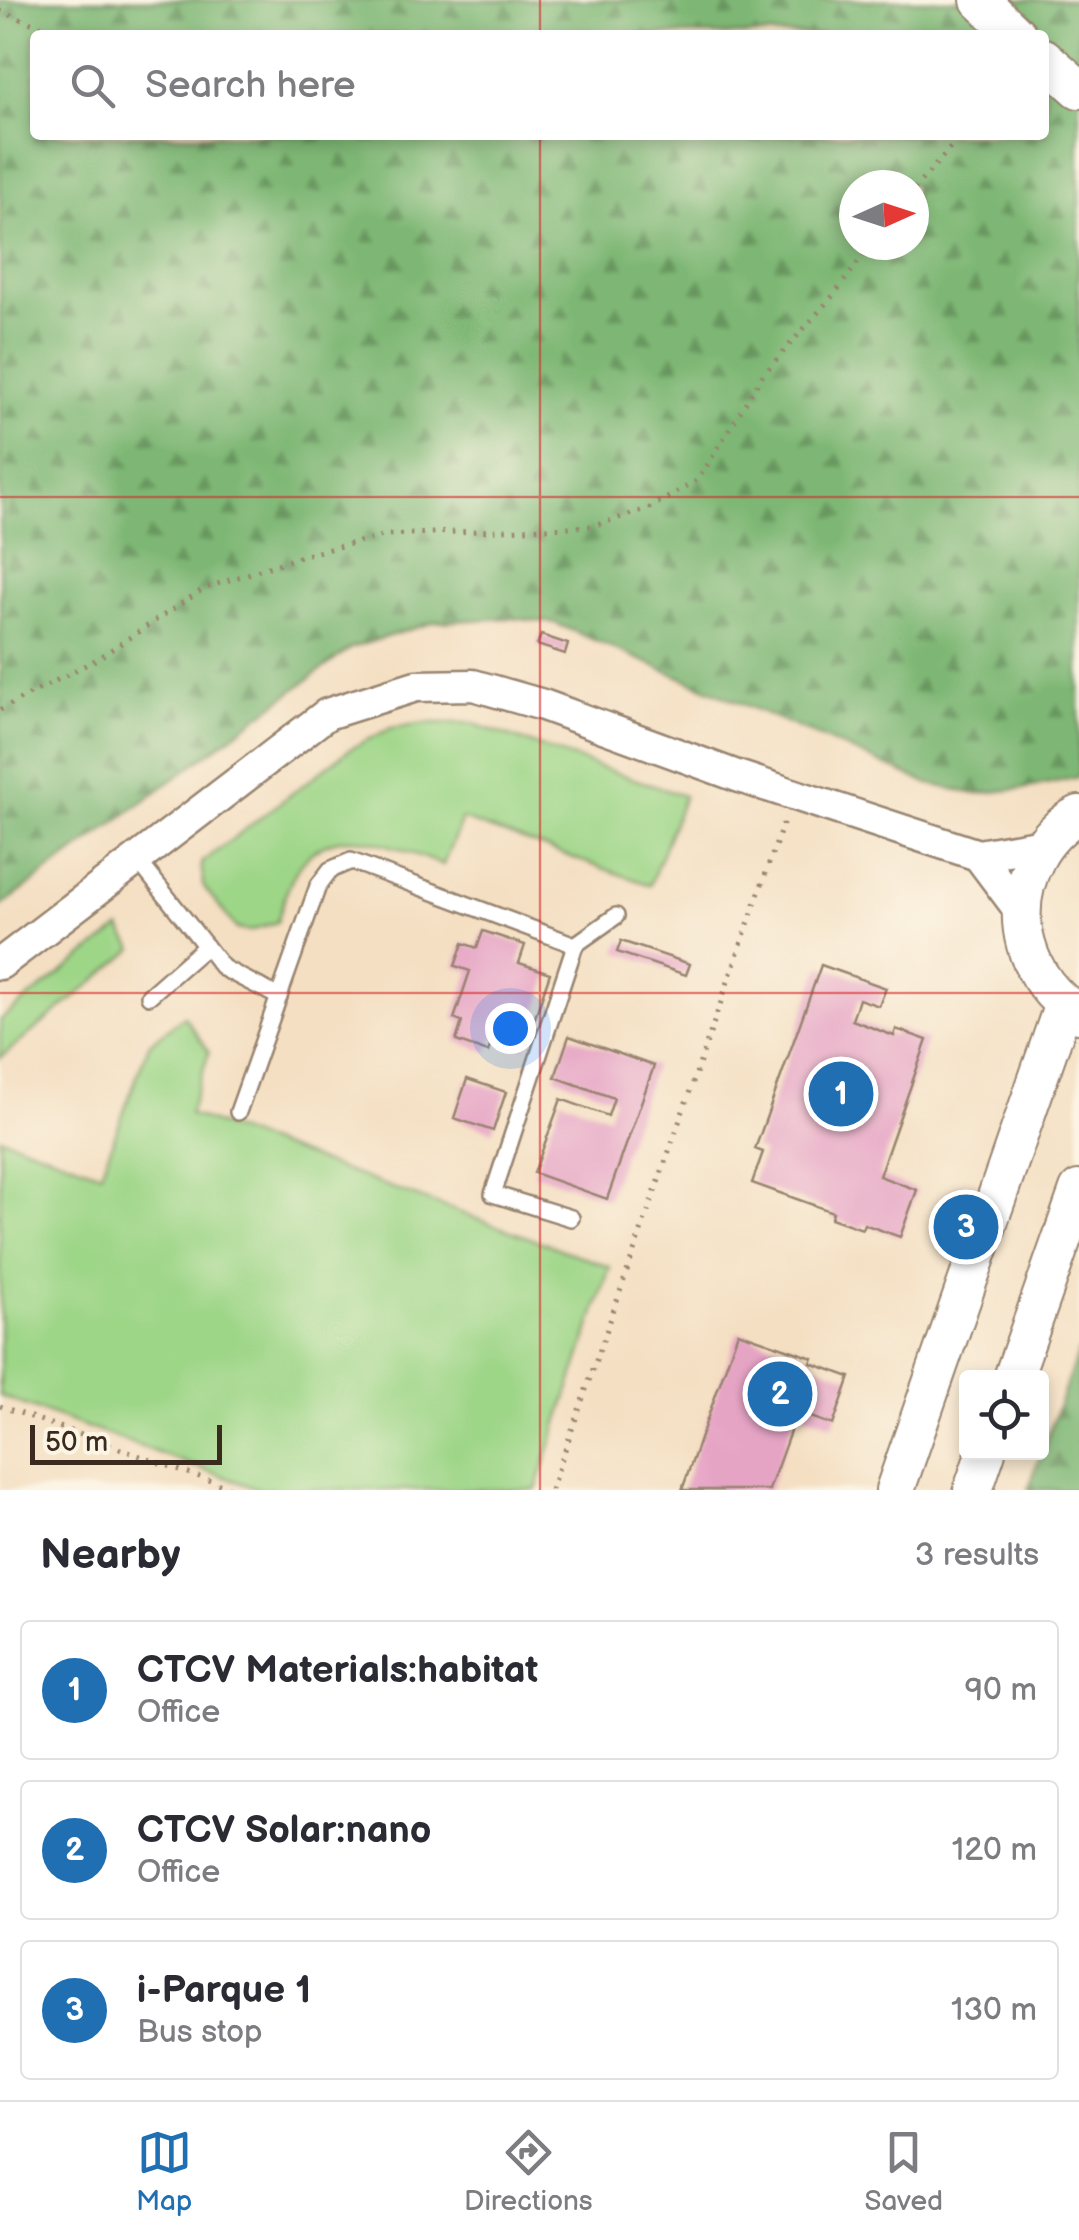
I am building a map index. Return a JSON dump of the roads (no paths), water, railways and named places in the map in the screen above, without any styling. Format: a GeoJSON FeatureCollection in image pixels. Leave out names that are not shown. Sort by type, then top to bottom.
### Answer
{"type":"FeatureCollection","features":[{"type":"Feature","properties":{"kind":"street"},"geometry":{"type":"LineString","coordinates":[[980,0],[1012,30]]}},
{"type":"Feature","properties":{"kind":"street"},"geometry":{"type":"LineString","coordinates":[[1049,62],[1079,89]]}},
{"type":"Feature","properties":{"kind":"street"},"geometry":{"type":"LineString","coordinates":[[0,964],[326,714],[416,686],[472,685],[543,705],[793,795],[978,855],[1044,844]]}},
{"type":"Feature","properties":{"kind":"street"},"geometry":{"type":"LineString","coordinates":[[895,1490],[1071,1009],[1040,978],[1025,946],[1020,911],[1027,876],[1044,844],[1079,814]]}},
{"type":"Feature","properties":{"kind":"street"},"geometry":{"type":"LineString","coordinates":[[978,855],[1020,911]]}},
{"type":"Feature","properties":{"kind":"street"},"geometry":{"type":"LineString","coordinates":[[1016,1370],[1079,1190]]}},
{"type":"Feature","properties":{"kind":"street"},"geometry":{"type":"LineString","coordinates":[[973,1490],[983,1460]]}},
{"type":"Feature","properties":{"kind":"lane"},"geometry":{"type":"LineString","coordinates":[[137,859],[223,968],[279,996]]}},
{"type":"Feature","properties":{"kind":"lane"},"geometry":{"type":"LineString","coordinates":[[238,1112],[318,886],[330,870],[351,861],[575,945]]}},
{"type":"Feature","properties":{"kind":"lane"},"geometry":{"type":"LineString","coordinates":[[571,1218],[493,1194],[575,945],[616,916]]}},
{"type":"Feature","properties":{"kind":"lane"},"geometry":{"type":"LineString","coordinates":[[149,996],[206,946]]}},
{"type":"Feature","properties":{"kind":"place","name":"CTCV Materials:habitat"},"geometry":{"type":"Point","coordinates":[841,1094]}},
{"type":"Feature","properties":{"kind":"place","name":"i-Parque 1"},"geometry":{"type":"Point","coordinates":[966,1227]}},
{"type":"Feature","properties":{"kind":"place","name":"CTCV Solar:nano"},"geometry":{"type":"Point","coordinates":[780,1394]}}]}
